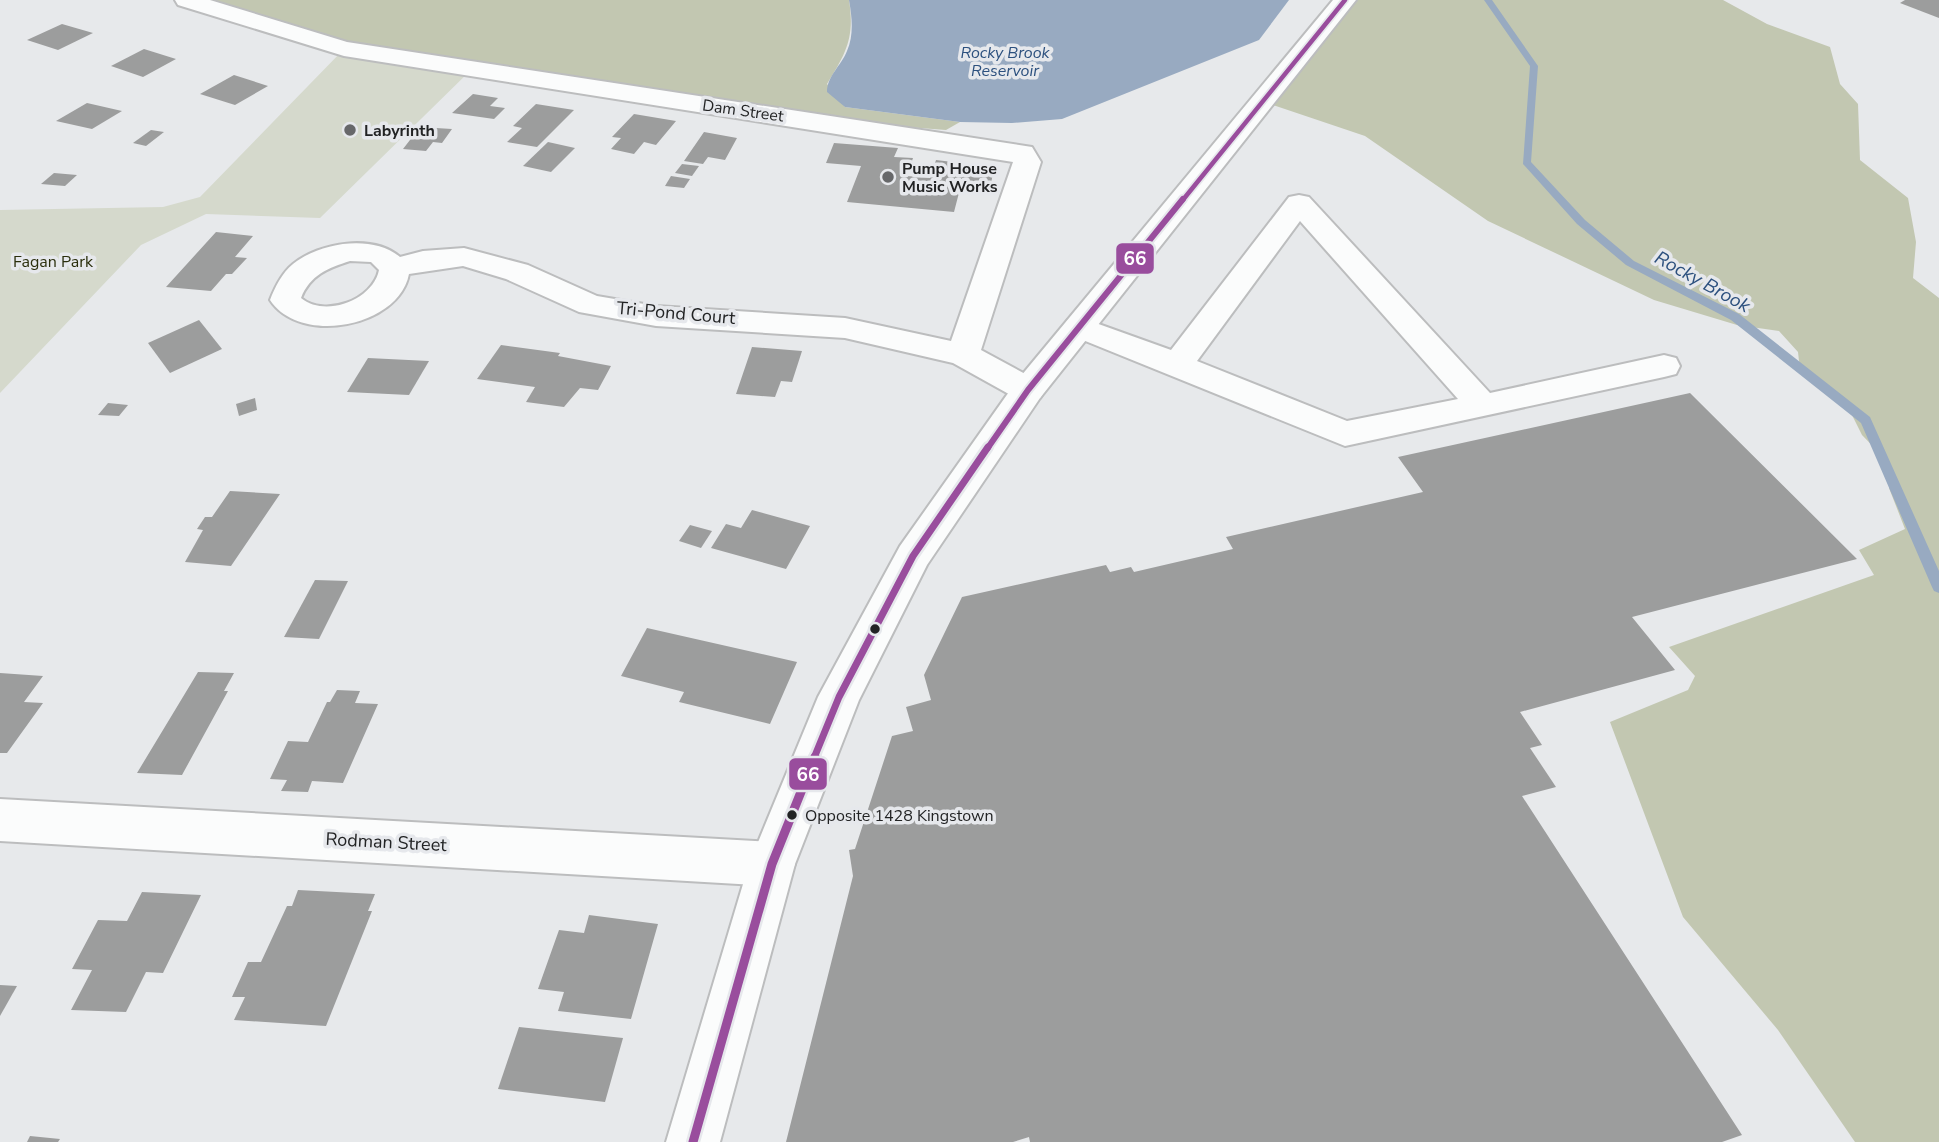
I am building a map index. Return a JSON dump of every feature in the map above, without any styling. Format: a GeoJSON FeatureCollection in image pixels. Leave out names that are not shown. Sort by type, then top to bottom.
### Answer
{"type":"FeatureCollection","features":[{"type":"Feature","properties":{"kind":"street","name":"Dam Street"},"geometry":{"type":"LineString","coordinates":[[186,0],[344,49],[1022,153],[1027,162],[963,354]]}},
{"type":"Feature","properties":{"kind":"street"},"geometry":{"type":"LineString","coordinates":[[694,1142],[772,864],[839,697],[914,556],[1028,390],[1345,0]]}},
{"type":"Feature","properties":{"kind":"street"},"geometry":{"type":"LineString","coordinates":[[1177,365],[1299,203],[1483,406]]}},
{"type":"Feature","properties":{"kind":"street","name":"Tri-Pond Court"},"geometry":{"type":"LineString","coordinates":[[395,268],[424,260],[464,257],[517,272],[590,305],[656,316],[845,328],[963,354]]}},
{"type":"Feature","properties":{"kind":"street"},"geometry":{"type":"LineString","coordinates":[[1079,327],[1345,434],[1664,366]]}},
{"type":"Feature","properties":{"kind":"street"},"geometry":{"type":"LineString","coordinates":[[963,354],[1028,390]]}},
{"type":"Feature","properties":{"kind":"street","name":"Rodman Street"},"geometry":{"type":"LineString","coordinates":[[0,820],[772,864]]}},
{"type":"Feature","properties":{"kind":"green space"},"geometry":{"type":"Polygon","coordinates":[[[191,0],[849,0],[850,35],[827,84],[845,107],[960,122],[946,130],[789,118],[339,46],[191,0]]]}},
{"type":"Feature","properties":{"kind":"green space"},"geometry":{"type":"Polygon","coordinates":[[[1344,0],[1723,0],[1767,24],[1830,47],[1840,84],[1858,104],[1860,160],[1908,198],[1916,242],[1913,278],[1939,298],[1939,1142],[1855,1142],[1778,1030],[1683,917],[1610,722],[1688,690],[1695,676],[1669,647],[1874,575],[1859,550],[1905,529],[1889,488],[1891,465],[1862,435],[1845,401],[1800,370],[1798,352],[1779,331],[1737,325],[1654,300],[1488,221],[1365,136],[1264,102],[1344,0]]]}},
{"type":"Feature","properties":{"kind":"green space","name":"Fagan Park"},"geometry":{"type":"Polygon","coordinates":[[[344,49],[473,68],[320,218],[206,214],[141,245],[0,393],[0,210],[163,207],[200,197],[344,49]]]}},
{"type":"Feature","properties":{"kind":"water","name":"Rocky Brook Reservoir"},"geometry":{"type":"Polygon","coordinates":[[[849,0],[1289,0],[1259,40],[1062,119],[1012,123],[960,122],[845,107],[827,92],[829,81],[851,39],[849,0]]]}},
{"type":"Feature","properties":{"kind":"building"},"geometry":{"type":"Polygon","coordinates":[[[1905,0],[1939,0],[1939,18],[1900,3],[1905,0]]]}},
{"type":"Feature","properties":{"kind":"building"},"geometry":{"type":"Polygon","coordinates":[[[62,24],[93,33],[58,50],[27,40],[62,24]]]}},
{"type":"Feature","properties":{"kind":"building"},"geometry":{"type":"Polygon","coordinates":[[[144,49],[176,59],[143,77],[111,66],[144,49]]]}},
{"type":"Feature","properties":{"kind":"building"},"geometry":{"type":"Polygon","coordinates":[[[234,75],[268,86],[235,105],[200,94],[234,75]]]}},
{"type":"Feature","properties":{"kind":"building"},"geometry":{"type":"Polygon","coordinates":[[[473,94],[498,98],[490,106],[505,108],[494,119],[452,113],[473,94]]]}},
{"type":"Feature","properties":{"kind":"building"},"geometry":{"type":"Polygon","coordinates":[[[87,103],[122,111],[92,129],[56,121],[87,103]]]}},
{"type":"Feature","properties":{"kind":"building"},"geometry":{"type":"Polygon","coordinates":[[[536,104],[574,110],[537,147],[507,142],[522,128],[513,126],[536,104]]]}},
{"type":"Feature","properties":{"kind":"building"},"geometry":{"type":"Polygon","coordinates":[[[634,114],[676,121],[656,145],[644,142],[634,154],[611,149],[621,138],[612,137],[634,114]]]}},
{"type":"Feature","properties":{"kind":"building"},"geometry":{"type":"Polygon","coordinates":[[[420,127],[452,129],[442,143],[433,142],[426,151],[403,149],[420,127]]]}},
{"type":"Feature","properties":{"kind":"building"},"geometry":{"type":"Polygon","coordinates":[[[151,130],[164,132],[146,146],[133,143],[151,130]]]}},
{"type":"Feature","properties":{"kind":"building"},"geometry":{"type":"Polygon","coordinates":[[[704,132],[737,138],[725,160],[708,157],[703,164],[684,161],[704,132]]]}},
{"type":"Feature","properties":{"kind":"building"},"geometry":{"type":"Polygon","coordinates":[[[548,142],[575,148],[551,172],[523,166],[548,142]]]}},
{"type":"Feature","properties":{"kind":"building","name":"Pump House Music Works"},"geometry":{"type":"Polygon","coordinates":[[[834,143],[898,148],[894,157],[913,158],[907,176],[930,178],[936,160],[994,167],[991,184],[961,185],[954,212],[847,202],[861,166],[826,163],[834,143]]]}},
{"type":"Feature","properties":{"kind":"building"},"geometry":{"type":"Polygon","coordinates":[[[682,164],[699,166],[692,176],[675,173],[682,164]]]}},
{"type":"Feature","properties":{"kind":"building"},"geometry":{"type":"Polygon","coordinates":[[[54,173],[77,175],[65,186],[41,184],[54,173]]]}},
{"type":"Feature","properties":{"kind":"building"},"geometry":{"type":"Polygon","coordinates":[[[671,176],[690,179],[684,188],[665,186],[671,176]]]}},
{"type":"Feature","properties":{"kind":"building"},"geometry":{"type":"Polygon","coordinates":[[[216,232],[253,236],[235,257],[247,258],[232,274],[226,274],[211,291],[166,287],[216,232]]]}},
{"type":"Feature","properties":{"kind":"building"},"geometry":{"type":"Polygon","coordinates":[[[199,320],[222,349],[170,373],[148,343],[199,320]]]}},
{"type":"Feature","properties":{"kind":"building"},"geometry":{"type":"Polygon","coordinates":[[[501,345],[560,353],[558,356],[611,366],[598,390],[580,388],[564,407],[526,402],[535,387],[477,379],[501,345]]]}},
{"type":"Feature","properties":{"kind":"building"},"geometry":{"type":"Polygon","coordinates":[[[752,347],[802,351],[792,382],[781,381],[775,397],[736,394],[752,347]]]}},
{"type":"Feature","properties":{"kind":"building"},"geometry":{"type":"Polygon","coordinates":[[[368,358],[429,361],[409,395],[347,392],[368,358]]]}},
{"type":"Feature","properties":{"kind":"building"},"geometry":{"type":"Polygon","coordinates":[[[1690,393],[1857,559],[1632,617],[1675,670],[1520,712],[1542,745],[1530,748],[1556,787],[1522,796],[1742,1135],[1722,1142],[1030,1142],[1029,1137],[1013,1142],[786,1142],[853,876],[849,850],[855,849],[892,736],[913,731],[906,707],[931,700],[924,675],[962,597],[1106,565],[1110,572],[1131,567],[1134,572],[1233,549],[1226,537],[1423,492],[1398,457],[1690,393]]]}},
{"type":"Feature","properties":{"kind":"building"},"geometry":{"type":"Polygon","coordinates":[[[255,398],[257,410],[239,416],[236,404],[255,398]]]}},
{"type":"Feature","properties":{"kind":"building"},"geometry":{"type":"Polygon","coordinates":[[[108,403],[128,405],[119,416],[98,415],[108,403]]]}},
{"type":"Feature","properties":{"kind":"building"},"geometry":{"type":"Polygon","coordinates":[[[230,491],[280,494],[231,566],[185,562],[203,530],[197,529],[205,517],[212,517],[230,491]]]}},
{"type":"Feature","properties":{"kind":"building"},"geometry":{"type":"Polygon","coordinates":[[[752,510],[810,526],[786,569],[711,548],[726,524],[741,528],[752,510]]]}},
{"type":"Feature","properties":{"kind":"building"},"geometry":{"type":"Polygon","coordinates":[[[690,525],[712,531],[701,548],[679,541],[690,525]]]}},
{"type":"Feature","properties":{"kind":"building"},"geometry":{"type":"Polygon","coordinates":[[[315,580],[348,581],[319,639],[284,637],[315,580]]]}},
{"type":"Feature","properties":{"kind":"building"},"geometry":{"type":"Polygon","coordinates":[[[647,628],[797,662],[770,724],[679,702],[684,692],[621,676],[647,628]]]}},
{"type":"Feature","properties":{"kind":"building"},"geometry":{"type":"Polygon","coordinates":[[[198,672],[234,673],[224,691],[228,691],[182,775],[137,773],[198,672]]]}},
{"type":"Feature","properties":{"kind":"building"},"geometry":{"type":"Polygon","coordinates":[[[0,673],[43,676],[24,702],[43,703],[7,753],[0,753],[0,673]]]}},
{"type":"Feature","properties":{"kind":"building"},"geometry":{"type":"Polygon","coordinates":[[[337,690],[360,691],[355,703],[378,704],[343,783],[312,781],[308,792],[281,791],[287,780],[270,779],[288,741],[308,742],[327,702],[330,702],[337,690]]]}},
{"type":"Feature","properties":{"kind":"building"},"geometry":{"type":"Polygon","coordinates":[[[298,890],[375,894],[368,911],[372,911],[326,1026],[234,1020],[245,997],[232,997],[248,962],[261,962],[287,906],[292,906],[298,890]]]}},
{"type":"Feature","properties":{"kind":"building"},"geometry":{"type":"Polygon","coordinates":[[[142,892],[201,895],[163,973],[146,972],[126,1012],[71,1010],[92,970],[72,969],[98,920],[127,921],[142,892]]]}},
{"type":"Feature","properties":{"kind":"building"},"geometry":{"type":"Polygon","coordinates":[[[589,915],[658,924],[631,1019],[558,1011],[564,992],[538,989],[559,930],[584,933],[589,915]]]}},
{"type":"Feature","properties":{"kind":"building"},"geometry":{"type":"Polygon","coordinates":[[[0,985],[17,986],[0,1016],[0,985]]]}},
{"type":"Feature","properties":{"kind":"building"},"geometry":{"type":"Polygon","coordinates":[[[519,1027],[623,1038],[605,1102],[498,1089],[519,1027]]]}},
{"type":"Feature","properties":{"kind":"building"},"geometry":{"type":"Polygon","coordinates":[[[30,1136],[60,1139],[58,1142],[27,1142],[30,1136]]]}},
{"type":"Feature","properties":{"kind":"waterway","name":"Rocky Brook"},"geometry":{"type":"LineString","coordinates":[[1488,0],[1534,66],[1526,162],[1581,222],[1630,263],[1735,317],[1866,420],[1939,587]]}},
{"type":"Feature","properties":{"kind":"transit line","name":"66"},"geometry":{"type":"LineString","coordinates":[[693,1142],[772,864],[839,697],[913,556],[1028,390],[1345,0]]}},
{"type":"Feature","properties":{"kind":"place","name":"Labyrinth"},"geometry":{"type":"Point","coordinates":[350,130]}},
{"type":"Feature","properties":{"kind":"place","name":"Pump House Music Works"},"geometry":{"type":"Point","coordinates":[888,177]}},
{"type":"Feature","properties":{"kind":"place","name":"Opposite 1428 Kingstown"},"geometry":{"type":"Point","coordinates":[792,815]}}]}
